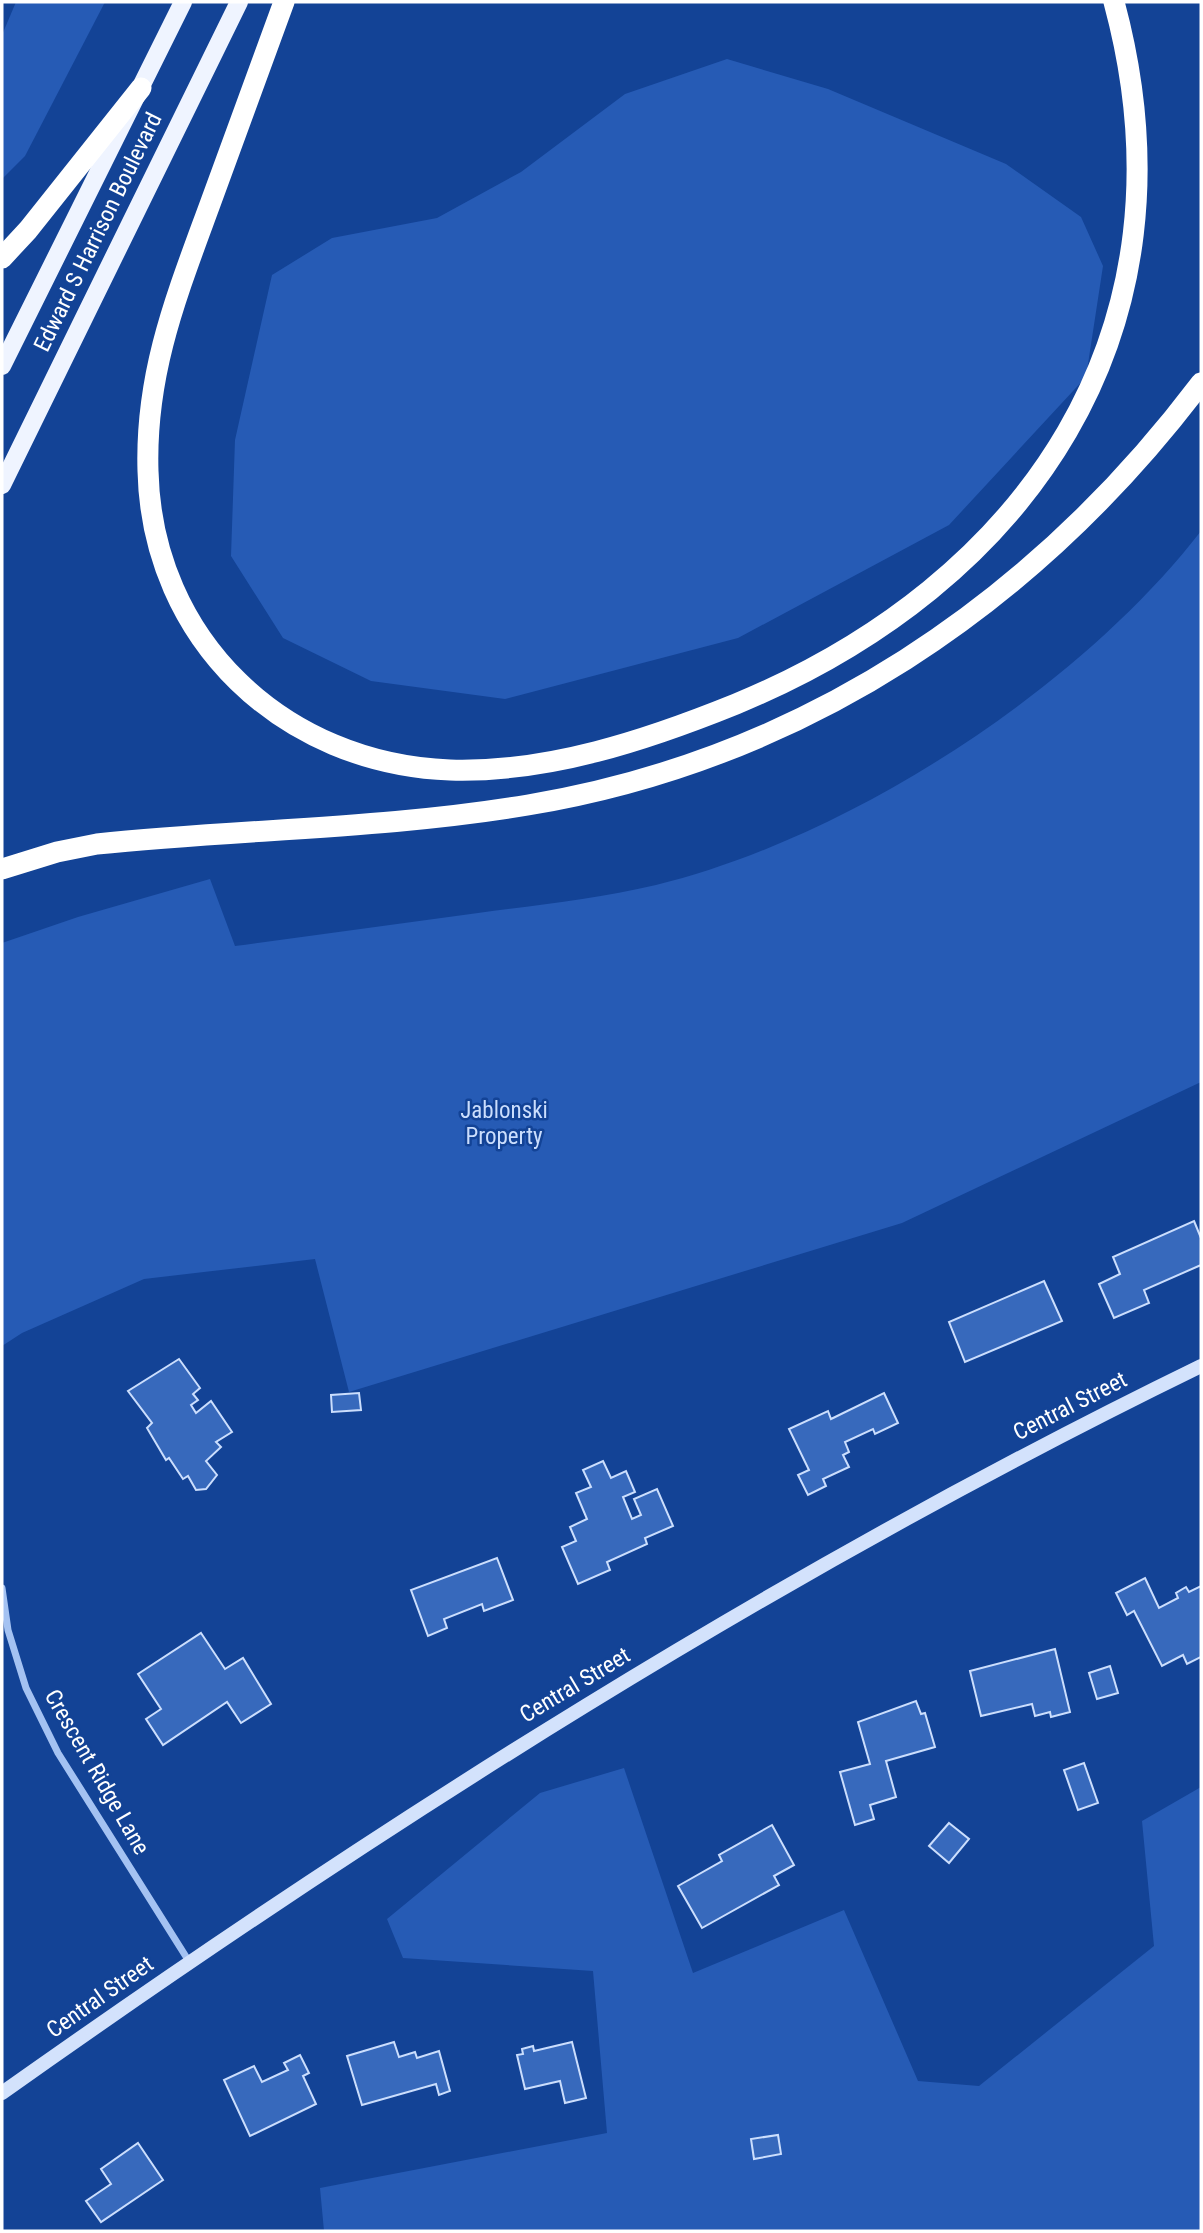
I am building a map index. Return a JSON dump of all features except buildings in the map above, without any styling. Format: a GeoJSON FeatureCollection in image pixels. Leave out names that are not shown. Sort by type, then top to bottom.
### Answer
{"type":"FeatureCollection","features":[{"type":"Feature","properties":{"kind":"highway"},"geometry":{"type":"LineString","coordinates":[[284,2],[164,330],[151,389],[148,479],[165,567],[184,610],[231,675],[258,701],[289,724],[328,743],[370,758],[452,770],[536,762],[639,739],[687,724],[796,679],[878,632],[962,574],[1034,514]]}},
{"type":"Feature","properties":{"kind":"highway"},"geometry":{"type":"LineString","coordinates":[[1114,2],[1147,71]]}},
{"type":"Feature","properties":{"kind":"highway"},"geometry":{"type":"LineString","coordinates":[[2,258],[28,230],[141,88]]}},
{"type":"Feature","properties":{"kind":"highway"},"geometry":{"type":"LineString","coordinates":[[2,869],[57,852],[97,844],[434,818],[526,806],[626,785],[719,755],[823,706],[894,667],[962,623],[1060,542],[1111,493],[1160,437],[1201,383]]}},
{"type":"Feature","properties":{"kind":"main road","name":"Edward S Harrison Boulevard"},"geometry":{"type":"LineString","coordinates":[[2,366],[183,2]]}},
{"type":"Feature","properties":{"kind":"main road","name":"Edward S Harrison Boulevard"},"geometry":{"type":"LineString","coordinates":[[2,485],[239,2]]}},
{"type":"Feature","properties":{"kind":"street","name":"Central Street"},"geometry":{"type":"LineString","coordinates":[[2,2093],[190,1963],[541,1732],[967,1484],[1201,1366]]}},
{"type":"Feature","properties":{"kind":"street","name":"Crescent Ridge Lane"},"geometry":{"type":"LineString","coordinates":[[2,1588],[8,1630],[26,1688],[58,1753],[190,1963]]}},
{"type":"Feature","properties":{"kind":"green space"},"geometry":{"type":"Polygon","coordinates":[[[16,2],[105,2],[25,156],[2,179],[2,35],[16,2]]]}},
{"type":"Feature","properties":{"kind":"green space"},"geometry":{"type":"Polygon","coordinates":[[[727,59],[828,89],[1006,164],[1081,217],[1103,266],[1086,377],[949,525],[738,638],[505,699],[371,681],[283,638],[231,556],[235,440],[272,275],[332,238],[437,218],[521,172],[625,94],[727,59]]]}},
{"type":"Feature","properties":{"kind":"green space","name":"Jablonski Property"},"geometry":{"type":"Polygon","coordinates":[[[1201,531],[1201,1082],[902,1223],[349,1392],[315,1259],[144,1279],[22,1333],[2,1346],[2,943],[78,917],[210,879],[235,946],[590,898],[656,885],[730,863],[805,832],[881,794],[955,750],[1026,700],[1092,646],[1150,590],[1201,531]]]}},
{"type":"Feature","properties":{"kind":"green space"},"geometry":{"type":"Polygon","coordinates":[[[624,1768],[693,1973],[844,1910],[918,2081],[979,2086],[1154,1946],[1142,1821],[1201,1787],[1201,2231],[324,2231],[320,2188],[607,2133],[593,1971],[403,1958],[387,1919],[540,1793],[624,1768]]]}}]}
